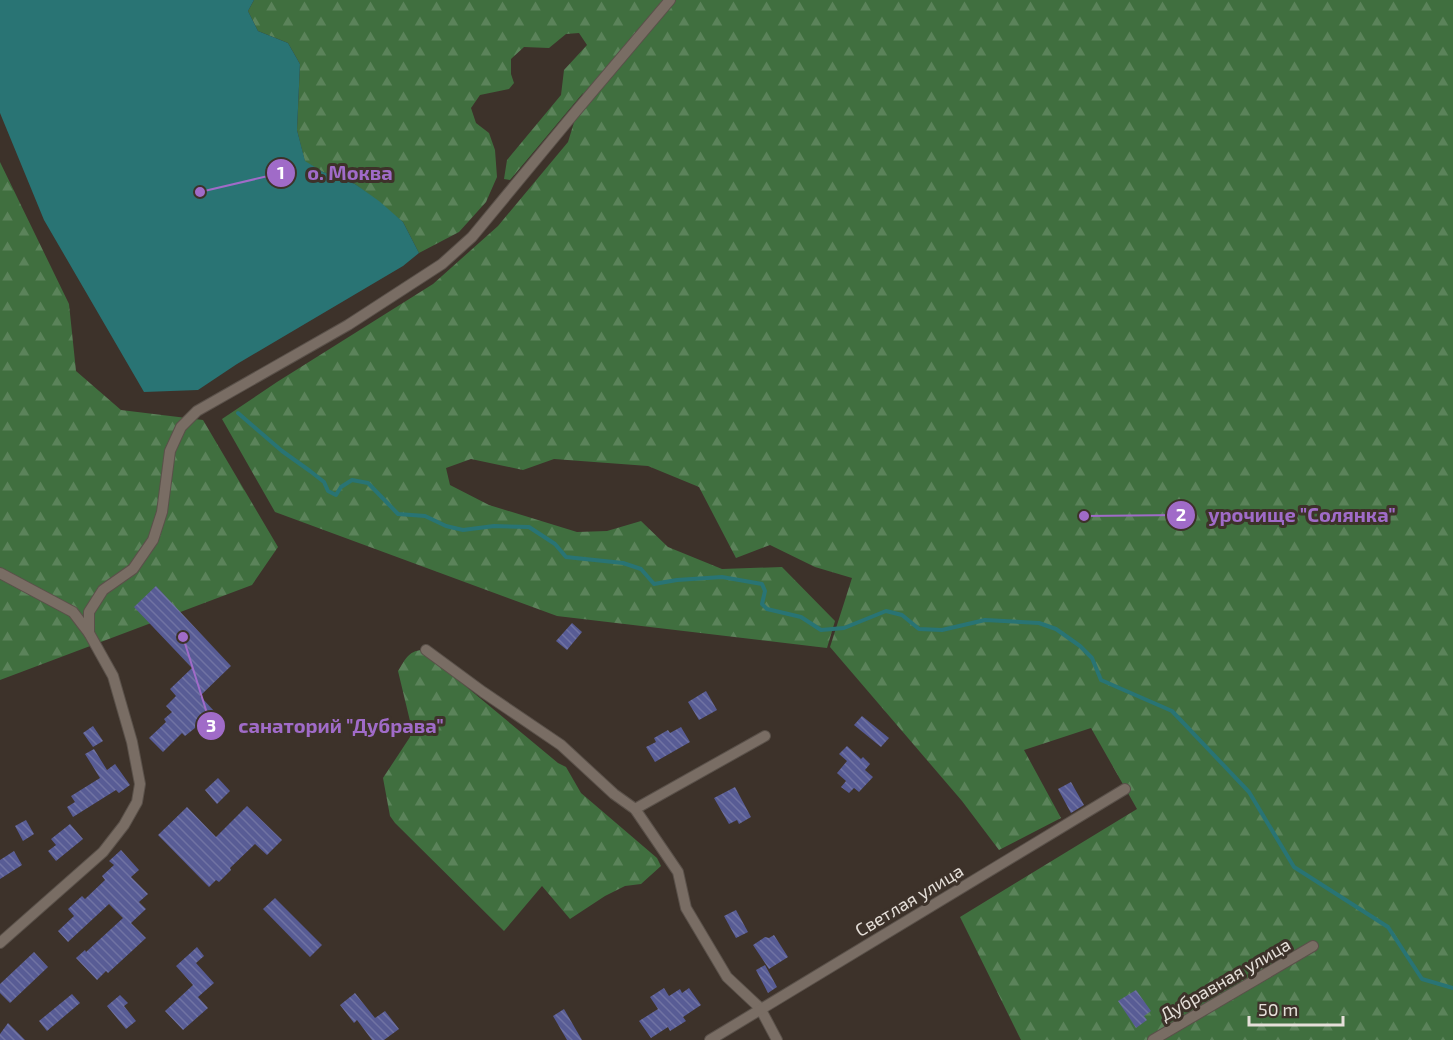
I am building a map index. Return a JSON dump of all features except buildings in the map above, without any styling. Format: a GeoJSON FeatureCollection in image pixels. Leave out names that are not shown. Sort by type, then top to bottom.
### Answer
{"type":"FeatureCollection","features":[{"type":"Feature","properties":{"kind":"street"},"geometry":{"type":"LineString","coordinates":[[89,633],[89,612],[103,591],[133,569],[153,540],[162,512],[170,451],[181,427],[197,411],[348,325],[442,264],[472,237],[670,0]]}},
{"type":"Feature","properties":{"kind":"street"},"geometry":{"type":"LineString","coordinates":[[0,573],[73,612],[89,633],[113,676],[132,742],[140,784],[137,802],[124,825],[103,852],[0,943]]}},
{"type":"Feature","properties":{"kind":"street"},"geometry":{"type":"LineString","coordinates":[[426,650],[561,745],[614,794],[635,809],[678,872],[686,908],[727,977],[760,1008],[777,1040]]}},
{"type":"Feature","properties":{"kind":"street"},"geometry":{"type":"LineString","coordinates":[[635,809],[765,736]]}},
{"type":"Feature","properties":{"kind":"street","name":"Светлая улица"},"geometry":{"type":"LineString","coordinates":[[710,1040],[1125,789]]}},
{"type":"Feature","properties":{"kind":"street","name":"Дубравная улица"},"geometry":{"type":"LineString","coordinates":[[1153,1040],[1313,946]]}},
{"type":"Feature","properties":{"kind":"green space"},"geometry":{"type":"Polygon","coordinates":[[[254,0],[1453,0],[1453,1040],[1021,1040],[960,917],[1137,809],[1091,728],[1024,750],[1061,818],[999,850],[962,801],[830,647],[852,578],[815,567],[770,545],[736,558],[699,487],[648,466],[554,459],[523,470],[471,459],[446,468],[450,485],[489,505],[577,532],[607,531],[641,521],[668,547],[722,569],[782,567],[835,621],[827,648],[557,616],[275,512],[222,419],[433,284],[498,226],[568,142],[583,93],[510,180],[504,179],[507,160],[561,95],[564,70],[587,45],[579,33],[566,34],[549,48],[524,47],[511,59],[511,74],[514,83],[509,89],[480,95],[471,108],[476,123],[489,133],[495,150],[497,177],[486,202],[459,232],[419,253],[403,222],[355,184],[323,172],[305,162],[297,130],[300,64],[288,43],[258,31],[248,11],[254,0]]]}},
{"type":"Feature","properties":{"kind":"green space"},"geometry":{"type":"Polygon","coordinates":[[[0,162],[69,304],[76,371],[121,410],[203,420],[278,547],[252,585],[0,680],[0,162]]]}},
{"type":"Feature","properties":{"kind":"green space"},"geometry":{"type":"Polygon","coordinates":[[[422,650],[558,763],[566,767],[581,793],[657,858],[661,866],[641,884],[625,886],[570,919],[542,886],[504,931],[390,816],[383,778],[410,737],[410,721],[398,671],[410,654],[422,650]]]}},
{"type":"Feature","properties":{"kind":"water"},"geometry":{"type":"Polygon","coordinates":[[[0,0],[254,0],[248,11],[258,31],[288,43],[300,64],[297,130],[305,161],[323,172],[355,184],[379,201],[403,222],[419,253],[403,266],[237,364],[198,390],[144,392],[44,220],[0,113],[0,0]]]}},
{"type":"Feature","properties":{"kind":"waterway"},"geometry":{"type":"LineString","coordinates":[[238,413],[282,451],[324,482],[328,491],[336,495],[341,487],[352,480],[368,483],[398,514],[425,516],[446,526],[463,530],[494,526],[529,527],[555,544],[566,557],[623,563],[641,569],[654,584],[722,577],[762,584],[765,591],[762,604],[767,609],[801,617],[821,630],[844,628],[886,611],[902,615],[919,629],[942,630],[985,620],[1039,623],[1056,629],[1080,646],[1092,658],[1101,680],[1172,711],[1249,792],[1294,867],[1388,927],[1422,979],[1453,988]]}},
{"type":"Feature","properties":{"kind":"place","name":"о. Моква"},"geometry":{"type":"Point","coordinates":[200,192]}},
{"type":"Feature","properties":{"kind":"place","name":"урочище \"Солянка\""},"geometry":{"type":"Point","coordinates":[1084,516]}},
{"type":"Feature","properties":{"kind":"place","name":"санаторий \"Дубрава\""},"geometry":{"type":"Point","coordinates":[183,637]}}]}
